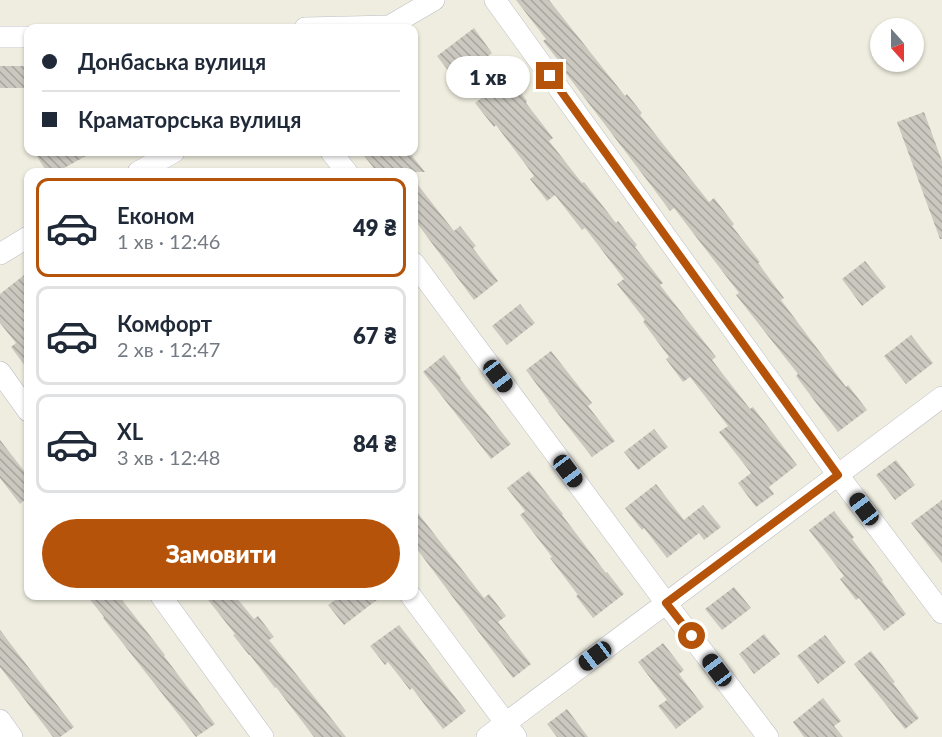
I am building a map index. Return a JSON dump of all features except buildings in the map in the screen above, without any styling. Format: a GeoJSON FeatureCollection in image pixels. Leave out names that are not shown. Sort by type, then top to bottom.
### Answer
{"type":"FeatureCollection","features":[{"type":"Feature","properties":{"kind":"street"},"geometry":{"type":"LineString","coordinates":[[393,24],[435,0]]}},
{"type":"Feature","properties":{"kind":"street"},"geometry":{"type":"LineString","coordinates":[[495,0],[838,475],[942,613]]}},
{"type":"Feature","properties":{"kind":"street"},"geometry":{"type":"LineString","coordinates":[[0,38],[24,37]]}},
{"type":"Feature","properties":{"kind":"street"},"geometry":{"type":"LineString","coordinates":[[145,168],[167,156]]}},
{"type":"Feature","properties":{"kind":"street"},"geometry":{"type":"LineString","coordinates":[[334,156],[344,168]]}},
{"type":"Feature","properties":{"kind":"street"},"geometry":{"type":"LineString","coordinates":[[0,254],[24,239]]}},
{"type":"Feature","properties":{"kind":"street"},"geometry":{"type":"LineString","coordinates":[[418,268],[768,737]]}},
{"type":"Feature","properties":{"kind":"street"},"geometry":{"type":"LineString","coordinates":[[0,372],[24,405]]}},
{"type":"Feature","properties":{"kind":"street"},"geometry":{"type":"LineString","coordinates":[[486,737],[511,730],[666,603],[942,398]]}},
{"type":"Feature","properties":{"kind":"street"},"geometry":{"type":"LineString","coordinates":[[164,600],[262,737]]}},
{"type":"Feature","properties":{"kind":"street"},"geometry":{"type":"LineString","coordinates":[[414,600],[511,730]]}},
{"type":"Feature","properties":{"kind":"street"},"geometry":{"type":"LineString","coordinates":[[0,720],[12,737]]}},
{"type":"Feature","properties":{"kind":"route"},"geometry":{"type":"LineString","coordinates":[[550,76],[838,475],[666,603],[692,636]]}}]}
